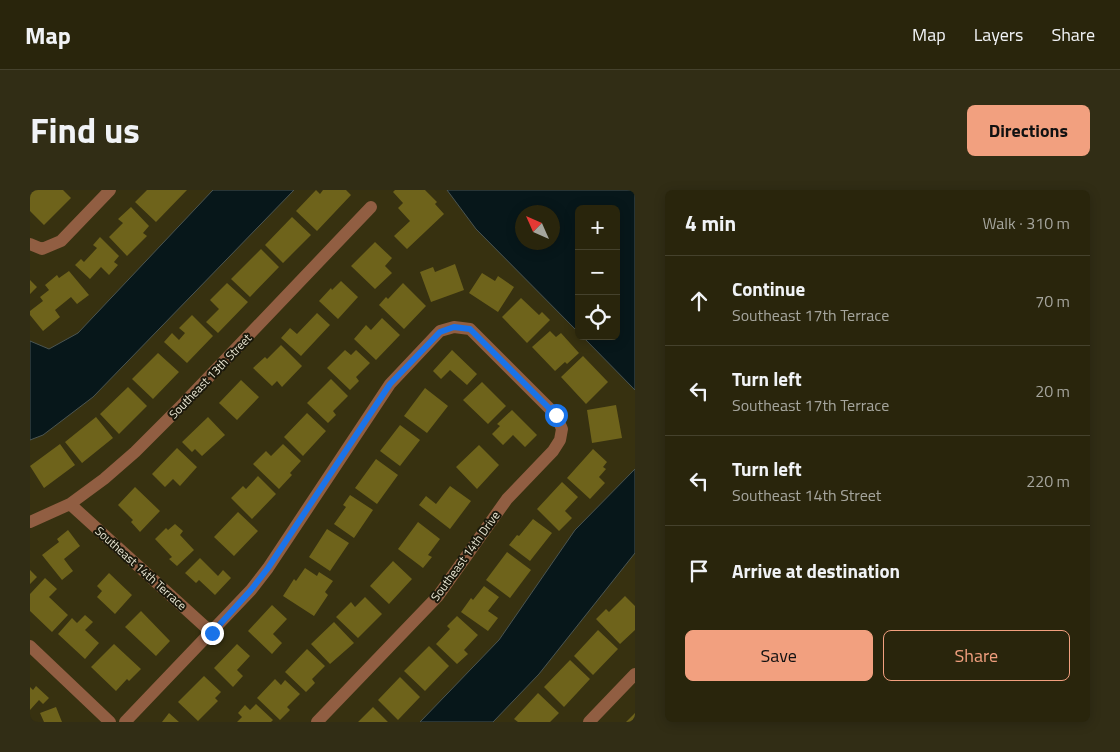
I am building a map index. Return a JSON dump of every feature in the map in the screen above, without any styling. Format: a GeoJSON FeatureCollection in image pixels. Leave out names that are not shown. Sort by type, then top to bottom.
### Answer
{"type":"FeatureCollection","features":[{"type":"Feature","properties":{"kind":"street"},"geometry":{"type":"LineString","coordinates":[[30,244],[42,249],[61,241],[110,190]]}},
{"type":"Feature","properties":{"kind":"street","name":"Southeast 13th Street"},"geometry":{"type":"LineString","coordinates":[[30,522],[70,504],[104,479],[142,445],[371,207]]}},
{"type":"Feature","properties":{"kind":"street","name":"Southeast 14th Drive"},"geometry":{"type":"LineString","coordinates":[[212,633],[268,568],[390,384],[440,332],[454,327],[470,329],[556,415],[562,429],[560,440],[553,451],[507,499],[438,596],[317,722]]}},
{"type":"Feature","properties":{"kind":"street","name":"Southeast 14th Terrace"},"geometry":{"type":"LineString","coordinates":[[70,504],[212,633]]}},
{"type":"Feature","properties":{"kind":"street"},"geometry":{"type":"LineString","coordinates":[[125,722],[212,633]]}},
{"type":"Feature","properties":{"kind":"street"},"geometry":{"type":"LineString","coordinates":[[30,646],[110,722]]}},
{"type":"Feature","properties":{"kind":"street"},"geometry":{"type":"LineString","coordinates":[[589,722],[635,674]]}},
{"type":"Feature","properties":{"kind":"shaded area"},"geometry":{"type":"Polygon","coordinates":[[[213,190],[294,190],[93,397],[43,435],[30,440],[30,341],[49,349],[78,333],[213,190]]]}},
{"type":"Feature","properties":{"kind":"shaded area"},"geometry":{"type":"Polygon","coordinates":[[[447,190],[635,190],[635,390],[586,340],[620,340],[620,205],[575,205],[575,329],[476,229],[447,190]]]}},
{"type":"Feature","properties":{"kind":"shaded area"},"geometry":{"type":"Polygon","coordinates":[[[635,469],[635,553],[539,674],[493,722],[420,722],[499,640],[575,530],[635,469]]]}},
{"type":"Feature","properties":{"kind":"building"},"geometry":{"type":"Polygon","coordinates":[[[30,190],[63,190],[71,198],[44,225],[30,211],[30,190]]]}},
{"type":"Feature","properties":{"kind":"building"},"geometry":{"type":"Polygon","coordinates":[[[147,190],[187,190],[156,222],[135,202],[147,190]]]}},
{"type":"Feature","properties":{"kind":"building"},"geometry":{"type":"Polygon","coordinates":[[[316,190],[320,194],[323,190],[346,190],[351,195],[317,231],[296,211],[316,190]]]}},
{"type":"Feature","properties":{"kind":"building"},"geometry":{"type":"Polygon","coordinates":[[[395,190],[425,190],[437,202],[435,204],[444,214],[407,249],[394,236],[410,221],[398,208],[403,203],[393,192],[395,190]]]}},
{"type":"Feature","properties":{"kind":"building"},"geometry":{"type":"Polygon","coordinates":[[[131,207],[149,226],[143,233],[147,236],[127,256],[109,237],[123,223],[118,219],[131,207]]]}},
{"type":"Feature","properties":{"kind":"building"},"geometry":{"type":"Polygon","coordinates":[[[292,217],[311,235],[283,263],[265,245],[292,217]]]}},
{"type":"Feature","properties":{"kind":"building"},"geometry":{"type":"Polygon","coordinates":[[[100,237],[119,256],[114,262],[118,265],[109,275],[101,267],[90,279],[75,265],[81,259],[84,262],[97,248],[93,245],[100,237]]]}},
{"type":"Feature","properties":{"kind":"building"},"geometry":{"type":"Polygon","coordinates":[[[375,242],[392,258],[385,266],[392,273],[375,289],[351,266],[375,242]]]}},
{"type":"Feature","properties":{"kind":"building"},"geometry":{"type":"Polygon","coordinates":[[[261,249],[279,267],[250,297],[231,279],[261,249]]]}},
{"type":"Feature","properties":{"kind":"building"},"geometry":{"type":"Polygon","coordinates":[[[455,264],[464,290],[431,302],[420,272],[433,267],[435,272],[455,264]]]}},
{"type":"Feature","properties":{"kind":"building"},"geometry":{"type":"Polygon","coordinates":[[[69,271],[89,295],[77,304],[71,297],[55,310],[60,317],[43,331],[30,315],[30,311],[43,301],[40,297],[49,290],[45,285],[57,275],[59,278],[69,271]]]}},
{"type":"Feature","properties":{"kind":"building"},"geometry":{"type":"Polygon","coordinates":[[[482,273],[495,281],[498,276],[514,287],[498,312],[469,293],[482,273]]]}},
{"type":"Feature","properties":{"kind":"building"},"geometry":{"type":"Polygon","coordinates":[[[30,280],[37,287],[30,294],[30,280]]]}},
{"type":"Feature","properties":{"kind":"building"},"geometry":{"type":"Polygon","coordinates":[[[341,281],[358,297],[338,319],[319,301],[331,288],[332,290],[341,281]]]}},
{"type":"Feature","properties":{"kind":"building"},"geometry":{"type":"Polygon","coordinates":[[[227,283],[248,302],[218,333],[206,322],[219,309],[210,300],[227,283]]]}},
{"type":"Feature","properties":{"kind":"building"},"geometry":{"type":"Polygon","coordinates":[[[403,283],[426,306],[404,329],[379,305],[386,297],[388,299],[403,283]]]}},
{"type":"Feature","properties":{"kind":"building"},"geometry":{"type":"Polygon","coordinates":[[[521,298],[539,315],[542,312],[550,320],[527,343],[502,317],[521,298]]]}},
{"type":"Feature","properties":{"kind":"building"},"geometry":{"type":"Polygon","coordinates":[[[317,313],[330,325],[301,356],[281,338],[290,328],[297,334],[317,313]]]}},
{"type":"Feature","properties":{"kind":"building"},"geometry":{"type":"Polygon","coordinates":[[[192,315],[213,336],[187,363],[164,342],[172,333],[179,340],[185,333],[179,328],[192,315]]]}},
{"type":"Feature","properties":{"kind":"building"},"geometry":{"type":"Polygon","coordinates":[[[382,318],[400,335],[376,360],[354,339],[366,325],[371,330],[382,318]]]}},
{"type":"Feature","properties":{"kind":"building"},"geometry":{"type":"Polygon","coordinates":[[[550,331],[556,337],[561,333],[579,353],[567,364],[565,362],[555,371],[532,347],[550,331]]]}},
{"type":"Feature","properties":{"kind":"building"},"geometry":{"type":"Polygon","coordinates":[[[281,345],[302,366],[282,387],[277,381],[272,386],[253,368],[265,357],[267,359],[281,345]]]}},
{"type":"Feature","properties":{"kind":"building"},"geometry":{"type":"Polygon","coordinates":[[[345,350],[351,355],[356,350],[370,363],[356,377],[359,381],[350,390],[327,368],[345,350]]]}},
{"type":"Feature","properties":{"kind":"building"},"geometry":{"type":"Polygon","coordinates":[[[452,350],[477,374],[467,385],[450,370],[441,379],[433,371],[452,350]]]}},
{"type":"Feature","properties":{"kind":"building"},"geometry":{"type":"Polygon","coordinates":[[[158,353],[179,372],[153,399],[132,379],[158,353]]]}},
{"type":"Feature","properties":{"kind":"building"},"geometry":{"type":"Polygon","coordinates":[[[583,356],[608,382],[586,404],[561,377],[583,356]]]}},
{"type":"Feature","properties":{"kind":"building"},"geometry":{"type":"Polygon","coordinates":[[[331,379],[348,396],[333,411],[336,415],[328,423],[307,403],[331,379]]]}},
{"type":"Feature","properties":{"kind":"building"},"geometry":{"type":"Polygon","coordinates":[[[241,380],[259,397],[237,420],[219,403],[241,380]]]}},
{"type":"Feature","properties":{"kind":"building"},"geometry":{"type":"Polygon","coordinates":[[[482,382],[506,406],[488,424],[463,400],[482,382]]]}},
{"type":"Feature","properties":{"kind":"building"},"geometry":{"type":"Polygon","coordinates":[[[128,387],[147,406],[119,434],[100,414],[128,387]]]}},
{"type":"Feature","properties":{"kind":"building"},"geometry":{"type":"Polygon","coordinates":[[[425,388],[448,406],[427,433],[404,416],[425,388]]]}},
{"type":"Feature","properties":{"kind":"building"},"geometry":{"type":"Polygon","coordinates":[[[616,405],[622,438],[592,443],[587,410],[616,405]]]}},
{"type":"Feature","properties":{"kind":"building"},"geometry":{"type":"Polygon","coordinates":[[[512,410],[537,435],[525,447],[513,435],[503,445],[492,434],[500,426],[497,424],[512,410]]]}},
{"type":"Feature","properties":{"kind":"building"},"geometry":{"type":"Polygon","coordinates":[[[307,413],[326,431],[303,456],[284,437],[307,413]]]}},
{"type":"Feature","properties":{"kind":"building"},"geometry":{"type":"Polygon","coordinates":[[[96,417],[113,438],[82,463],[65,442],[96,417]]]}},
{"type":"Feature","properties":{"kind":"building"},"geometry":{"type":"Polygon","coordinates":[[[208,417],[225,435],[202,456],[195,449],[192,452],[182,442],[208,417]]]}},
{"type":"Feature","properties":{"kind":"building"},"geometry":{"type":"Polygon","coordinates":[[[400,425],[420,440],[400,466],[380,451],[400,425]]]}},
{"type":"Feature","properties":{"kind":"building"},"geometry":{"type":"Polygon","coordinates":[[[60,444],[75,465],[44,488],[30,466],[60,444]]]}},
{"type":"Feature","properties":{"kind":"building"},"geometry":{"type":"Polygon","coordinates":[[[283,444],[301,461],[290,473],[292,475],[279,489],[253,464],[266,451],[271,456],[283,444]]]}},
{"type":"Feature","properties":{"kind":"building"},"geometry":{"type":"Polygon","coordinates":[[[479,445],[499,465],[477,489],[456,467],[479,445]]]}},
{"type":"Feature","properties":{"kind":"building"},"geometry":{"type":"Polygon","coordinates":[[[177,448],[197,467],[180,486],[173,479],[165,487],[152,474],[177,448]]]}},
{"type":"Feature","properties":{"kind":"building"},"geometry":{"type":"Polygon","coordinates":[[[593,449],[607,462],[603,467],[606,469],[599,477],[605,483],[590,499],[567,478],[593,449]]]}},
{"type":"Feature","properties":{"kind":"building"},"geometry":{"type":"Polygon","coordinates":[[[376,459],[398,475],[377,504],[355,488],[376,459]]]}},
{"type":"Feature","properties":{"kind":"building"},"geometry":{"type":"Polygon","coordinates":[[[258,476],[276,494],[252,519],[231,498],[243,486],[246,489],[258,476]]]}},
{"type":"Feature","properties":{"kind":"building"},"geometry":{"type":"Polygon","coordinates":[[[562,482],[578,497],[565,511],[572,518],[559,531],[537,509],[562,482]]]}},
{"type":"Feature","properties":{"kind":"building"},"geometry":{"type":"Polygon","coordinates":[[[450,486],[471,501],[450,529],[419,505],[426,496],[436,504],[450,486]]]}},
{"type":"Feature","properties":{"kind":"building"},"geometry":{"type":"Polygon","coordinates":[[[135,487],[160,511],[140,532],[131,522],[133,520],[118,505],[135,487]]]}},
{"type":"Feature","properties":{"kind":"building"},"geometry":{"type":"Polygon","coordinates":[[[350,495],[373,510],[354,538],[334,524],[346,507],[343,505],[350,495]]]}},
{"type":"Feature","properties":{"kind":"building"},"geometry":{"type":"Polygon","coordinates":[[[238,512],[258,531],[234,556],[214,537],[238,512]]]}},
{"type":"Feature","properties":{"kind":"building"},"geometry":{"type":"Polygon","coordinates":[[[533,519],[552,533],[530,561],[509,545],[533,519]]]}},
{"type":"Feature","properties":{"kind":"building"},"geometry":{"type":"Polygon","coordinates":[[[418,522],[440,539],[428,555],[432,557],[423,568],[398,549],[418,522]]]}},
{"type":"Feature","properties":{"kind":"building"},"geometry":{"type":"Polygon","coordinates":[[[175,524],[183,531],[180,535],[194,550],[177,566],[169,559],[172,557],[155,539],[166,528],[168,530],[175,524]]]}},
{"type":"Feature","properties":{"kind":"building"},"geometry":{"type":"Polygon","coordinates":[[[327,529],[349,543],[330,571],[309,557],[327,529]]]}},
{"type":"Feature","properties":{"kind":"building"},"geometry":{"type":"Polygon","coordinates":[[[68,530],[80,546],[64,559],[73,571],[62,580],[42,555],[59,542],[57,539],[68,530]]]}},
{"type":"Feature","properties":{"kind":"building"},"geometry":{"type":"Polygon","coordinates":[[[507,552],[531,570],[510,598],[486,580],[507,552]]]}},
{"type":"Feature","properties":{"kind":"building"},"geometry":{"type":"Polygon","coordinates":[[[200,558],[218,576],[223,570],[231,578],[215,595],[199,580],[196,583],[185,573],[200,558]]]}},
{"type":"Feature","properties":{"kind":"building"},"geometry":{"type":"Polygon","coordinates":[[[393,561],[412,579],[389,604],[370,586],[393,561]]]}},
{"type":"Feature","properties":{"kind":"building"},"geometry":{"type":"Polygon","coordinates":[[[305,568],[317,576],[319,572],[333,581],[325,592],[328,595],[314,616],[283,596],[294,579],[296,581],[305,568]]]}},
{"type":"Feature","properties":{"kind":"building"},"geometry":{"type":"Polygon","coordinates":[[[30,570],[37,577],[30,584],[30,570]]]}},
{"type":"Feature","properties":{"kind":"building"},"geometry":{"type":"Polygon","coordinates":[[[109,573],[132,595],[115,614],[97,597],[102,591],[97,586],[109,573]]]}},
{"type":"Feature","properties":{"kind":"building"},"geometry":{"type":"Polygon","coordinates":[[[45,578],[57,589],[49,597],[68,615],[52,632],[30,611],[30,594],[45,578]]]}},
{"type":"Feature","properties":{"kind":"building"},"geometry":{"type":"Polygon","coordinates":[[[484,586],[499,597],[488,611],[498,618],[488,631],[461,612],[471,598],[473,600],[484,586]]]}},
{"type":"Feature","properties":{"kind":"building"},"geometry":{"type":"Polygon","coordinates":[[[625,596],[635,606],[635,630],[620,644],[596,619],[606,609],[609,612],[625,596]]]}},
{"type":"Feature","properties":{"kind":"building"},"geometry":{"type":"Polygon","coordinates":[[[365,597],[382,614],[358,638],[336,617],[351,602],[355,607],[365,597]]]}},
{"type":"Feature","properties":{"kind":"building"},"geometry":{"type":"Polygon","coordinates":[[[272,605],[287,619],[273,634],[282,643],[272,654],[248,631],[272,605]]]}},
{"type":"Feature","properties":{"kind":"building"},"geometry":{"type":"Polygon","coordinates":[[[141,611],[170,641],[156,656],[125,627],[141,611]]]}},
{"type":"Feature","properties":{"kind":"building"},"geometry":{"type":"Polygon","coordinates":[[[85,615],[93,622],[85,630],[99,643],[85,659],[58,634],[72,618],[77,623],[85,615]]]}},
{"type":"Feature","properties":{"kind":"building"},"geometry":{"type":"Polygon","coordinates":[[[457,616],[478,635],[464,650],[468,654],[457,664],[436,644],[450,629],[447,626],[457,616]]]}},
{"type":"Feature","properties":{"kind":"building"},"geometry":{"type":"Polygon","coordinates":[[[334,622],[354,643],[330,664],[311,644],[334,622]]]}},
{"type":"Feature","properties":{"kind":"building"},"geometry":{"type":"Polygon","coordinates":[[[598,630],[618,649],[593,675],[574,656],[598,630]]]}},
{"type":"Feature","properties":{"kind":"building"},"geometry":{"type":"Polygon","coordinates":[[[114,644],[141,669],[129,681],[127,679],[116,691],[91,667],[114,644]]]}},
{"type":"Feature","properties":{"kind":"building"},"geometry":{"type":"Polygon","coordinates":[[[237,644],[250,656],[237,670],[243,676],[233,687],[214,668],[237,644]]]}},
{"type":"Feature","properties":{"kind":"building"},"geometry":{"type":"Polygon","coordinates":[[[429,646],[449,666],[425,691],[404,671],[429,646]]]}},
{"type":"Feature","properties":{"kind":"building"},"geometry":{"type":"Polygon","coordinates":[[[307,649],[325,666],[312,679],[315,683],[306,692],[285,672],[307,649]]]}},
{"type":"Feature","properties":{"kind":"building"},"geometry":{"type":"Polygon","coordinates":[[[570,660],[590,679],[564,707],[544,687],[570,660]]]}},
{"type":"Feature","properties":{"kind":"building"},"geometry":{"type":"Polygon","coordinates":[[[204,676],[221,692],[215,698],[218,701],[198,721],[178,702],[204,676]]]}},
{"type":"Feature","properties":{"kind":"building"},"geometry":{"type":"Polygon","coordinates":[[[400,677],[420,697],[398,720],[378,700],[400,677]]]}},
{"type":"Feature","properties":{"kind":"building"},"geometry":{"type":"Polygon","coordinates":[[[275,679],[281,685],[285,680],[300,694],[287,707],[290,710],[280,720],[257,698],[275,679]]]}},
{"type":"Feature","properties":{"kind":"building"},"geometry":{"type":"Polygon","coordinates":[[[36,686],[49,698],[43,704],[39,700],[30,710],[30,687],[33,690],[36,686]]]}},
{"type":"Feature","properties":{"kind":"building"},"geometry":{"type":"Polygon","coordinates":[[[538,693],[559,713],[550,722],[518,722],[514,719],[538,693]]]}},
{"type":"Feature","properties":{"kind":"building"},"geometry":{"type":"Polygon","coordinates":[[[256,704],[273,720],[271,722],[237,722],[242,717],[238,713],[245,705],[250,710],[256,704]]]}},
{"type":"Feature","properties":{"kind":"building"},"geometry":{"type":"Polygon","coordinates":[[[56,707],[62,722],[44,722],[40,713],[56,707]]]}},
{"type":"Feature","properties":{"kind":"building"},"geometry":{"type":"Polygon","coordinates":[[[373,707],[388,722],[358,722],[373,707]]]}},
{"type":"Feature","properties":{"kind":"building"},"geometry":{"type":"Polygon","coordinates":[[[169,713],[179,722],[162,722],[169,713]]]}},
{"type":"Feature","properties":{"kind":"building"},"geometry":{"type":"Polygon","coordinates":[[[635,713],[635,722],[626,722],[635,713]]]}},
{"type":"Feature","properties":{"kind":"route"},"geometry":{"type":"LineString","coordinates":[[212,633],[268,568],[390,384],[440,332],[454,327],[470,329],[556,415]]}}]}
